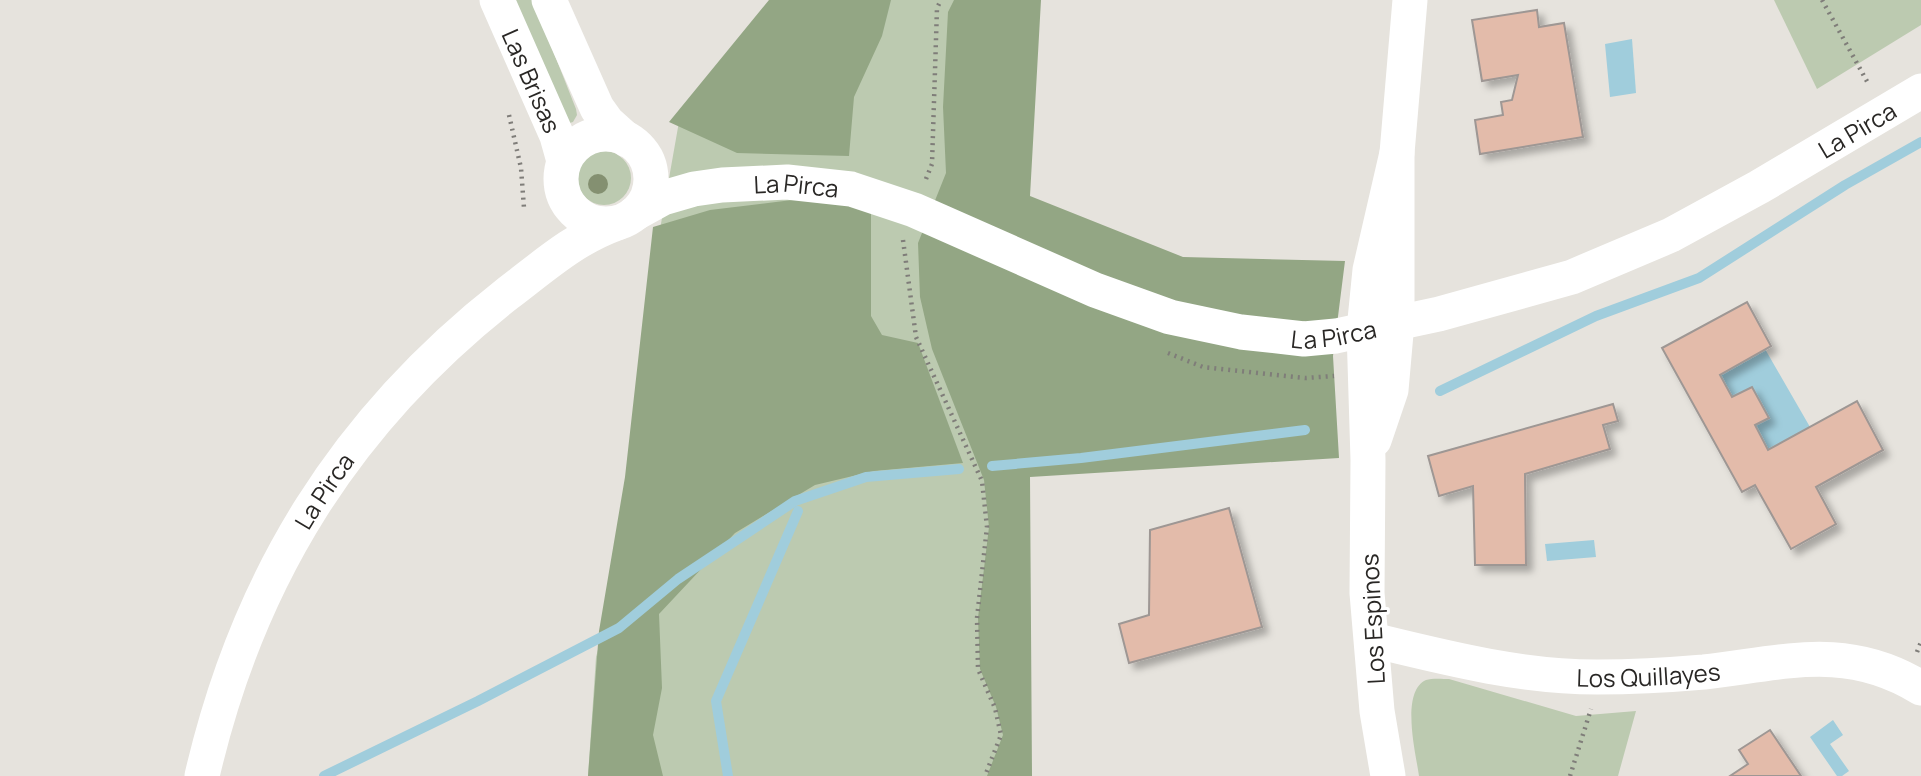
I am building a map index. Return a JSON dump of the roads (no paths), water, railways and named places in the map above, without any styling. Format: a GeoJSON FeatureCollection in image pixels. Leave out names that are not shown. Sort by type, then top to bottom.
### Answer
{"type":"FeatureCollection","features":[{"type":"Feature","properties":{"kind":"street","name":"Las Brisas"},"geometry":{"type":"LineString","coordinates":[[498,0],[556,136],[566,201],[575,213],[588,220],[603,224],[626,218]]}},
{"type":"Feature","properties":{"kind":"street","name":"Las Brisas"},"geometry":{"type":"LineString","coordinates":[[550,0],[597,108],[635,147]]}},
{"type":"Feature","properties":{"kind":"street","name":"Los Espinos"},"geometry":{"type":"LineString","coordinates":[[1388,776],[1377,711],[1367,593],[1368,460],[1365,374],[1380,326],[1410,0]]}},
{"type":"Feature","properties":{"kind":"street","name":"La Pirca"},"geometry":{"type":"LineString","coordinates":[[202,776],[215,724],[243,638],[263,593],[316,498],[351,450],[413,378],[484,313],[575,242],[663,198],[694,189],[722,185],[787,181],[851,189],[914,209],[1095,290],[1170,317],[1241,332],[1304,339],[1336,336],[1439,314],[1572,277],[1671,235],[1921,92]]}},
{"type":"Feature","properties":{"kind":"street","name":"Las Brisas"},"geometry":{"type":"LineString","coordinates":[[563,174],[572,149],[584,139],[606,135],[635,147]]}},
{"type":"Feature","properties":{"kind":"street"},"geometry":{"type":"LineString","coordinates":[[626,218],[643,204],[649,191],[648,165],[635,147]]}},
{"type":"Feature","properties":{"kind":"street","name":"La Pirca"},"geometry":{"type":"LineString","coordinates":[[635,147],[657,170],[673,177],[722,185]]}},
{"type":"Feature","properties":{"kind":"street"},"geometry":{"type":"LineString","coordinates":[[539,270],[558,220],[563,174]]}},
{"type":"Feature","properties":{"kind":"street","name":"Los Espinos"},"geometry":{"type":"LineString","coordinates":[[1368,460],[1391,390],[1380,326]]}},
{"type":"Feature","properties":{"kind":"street","name":"Los Quillayes"},"geometry":{"type":"LineString","coordinates":[[1372,640],[1511,671],[1596,677],[1705,671],[1805,658],[1827,658],[1878,668],[1905,678],[1921,688]]}},
{"type":"Feature","properties":{"kind":"water"},"geometry":{"type":"Polygon","coordinates":[[[1632,39],[1636,93],[1610,97],[1605,44],[1632,39]]]}},
{"type":"Feature","properties":{"kind":"water"},"geometry":{"type":"Polygon","coordinates":[[[1765,349],[1810,427],[1768,450],[1755,425],[1752,387],[1732,397],[1720,375],[1765,349]]]}},
{"type":"Feature","properties":{"kind":"water"},"geometry":{"type":"Polygon","coordinates":[[[1594,540],[1596,557],[1547,561],[1545,544],[1594,540]]]}},
{"type":"Feature","properties":{"kind":"water"},"geometry":{"type":"Polygon","coordinates":[[[1833,720],[1843,735],[1830,744],[1849,771],[1842,776],[1837,776],[1810,737],[1833,720]]]}},
{"type":"Feature","properties":{"kind":"waterway"},"geometry":{"type":"LineString","coordinates":[[1440,391],[1596,316],[1699,278],[1845,185],[1921,142]]}},
{"type":"Feature","properties":{"kind":"waterway"},"geometry":{"type":"LineString","coordinates":[[992,466],[1081,458],[1305,430]]}},
{"type":"Feature","properties":{"kind":"waterway"},"geometry":{"type":"LineString","coordinates":[[324,776],[619,628],[678,579],[795,501],[866,477],[959,469]]}},
{"type":"Feature","properties":{"kind":"waterway"},"geometry":{"type":"LineString","coordinates":[[728,776],[716,701],[798,511]]}}]}
